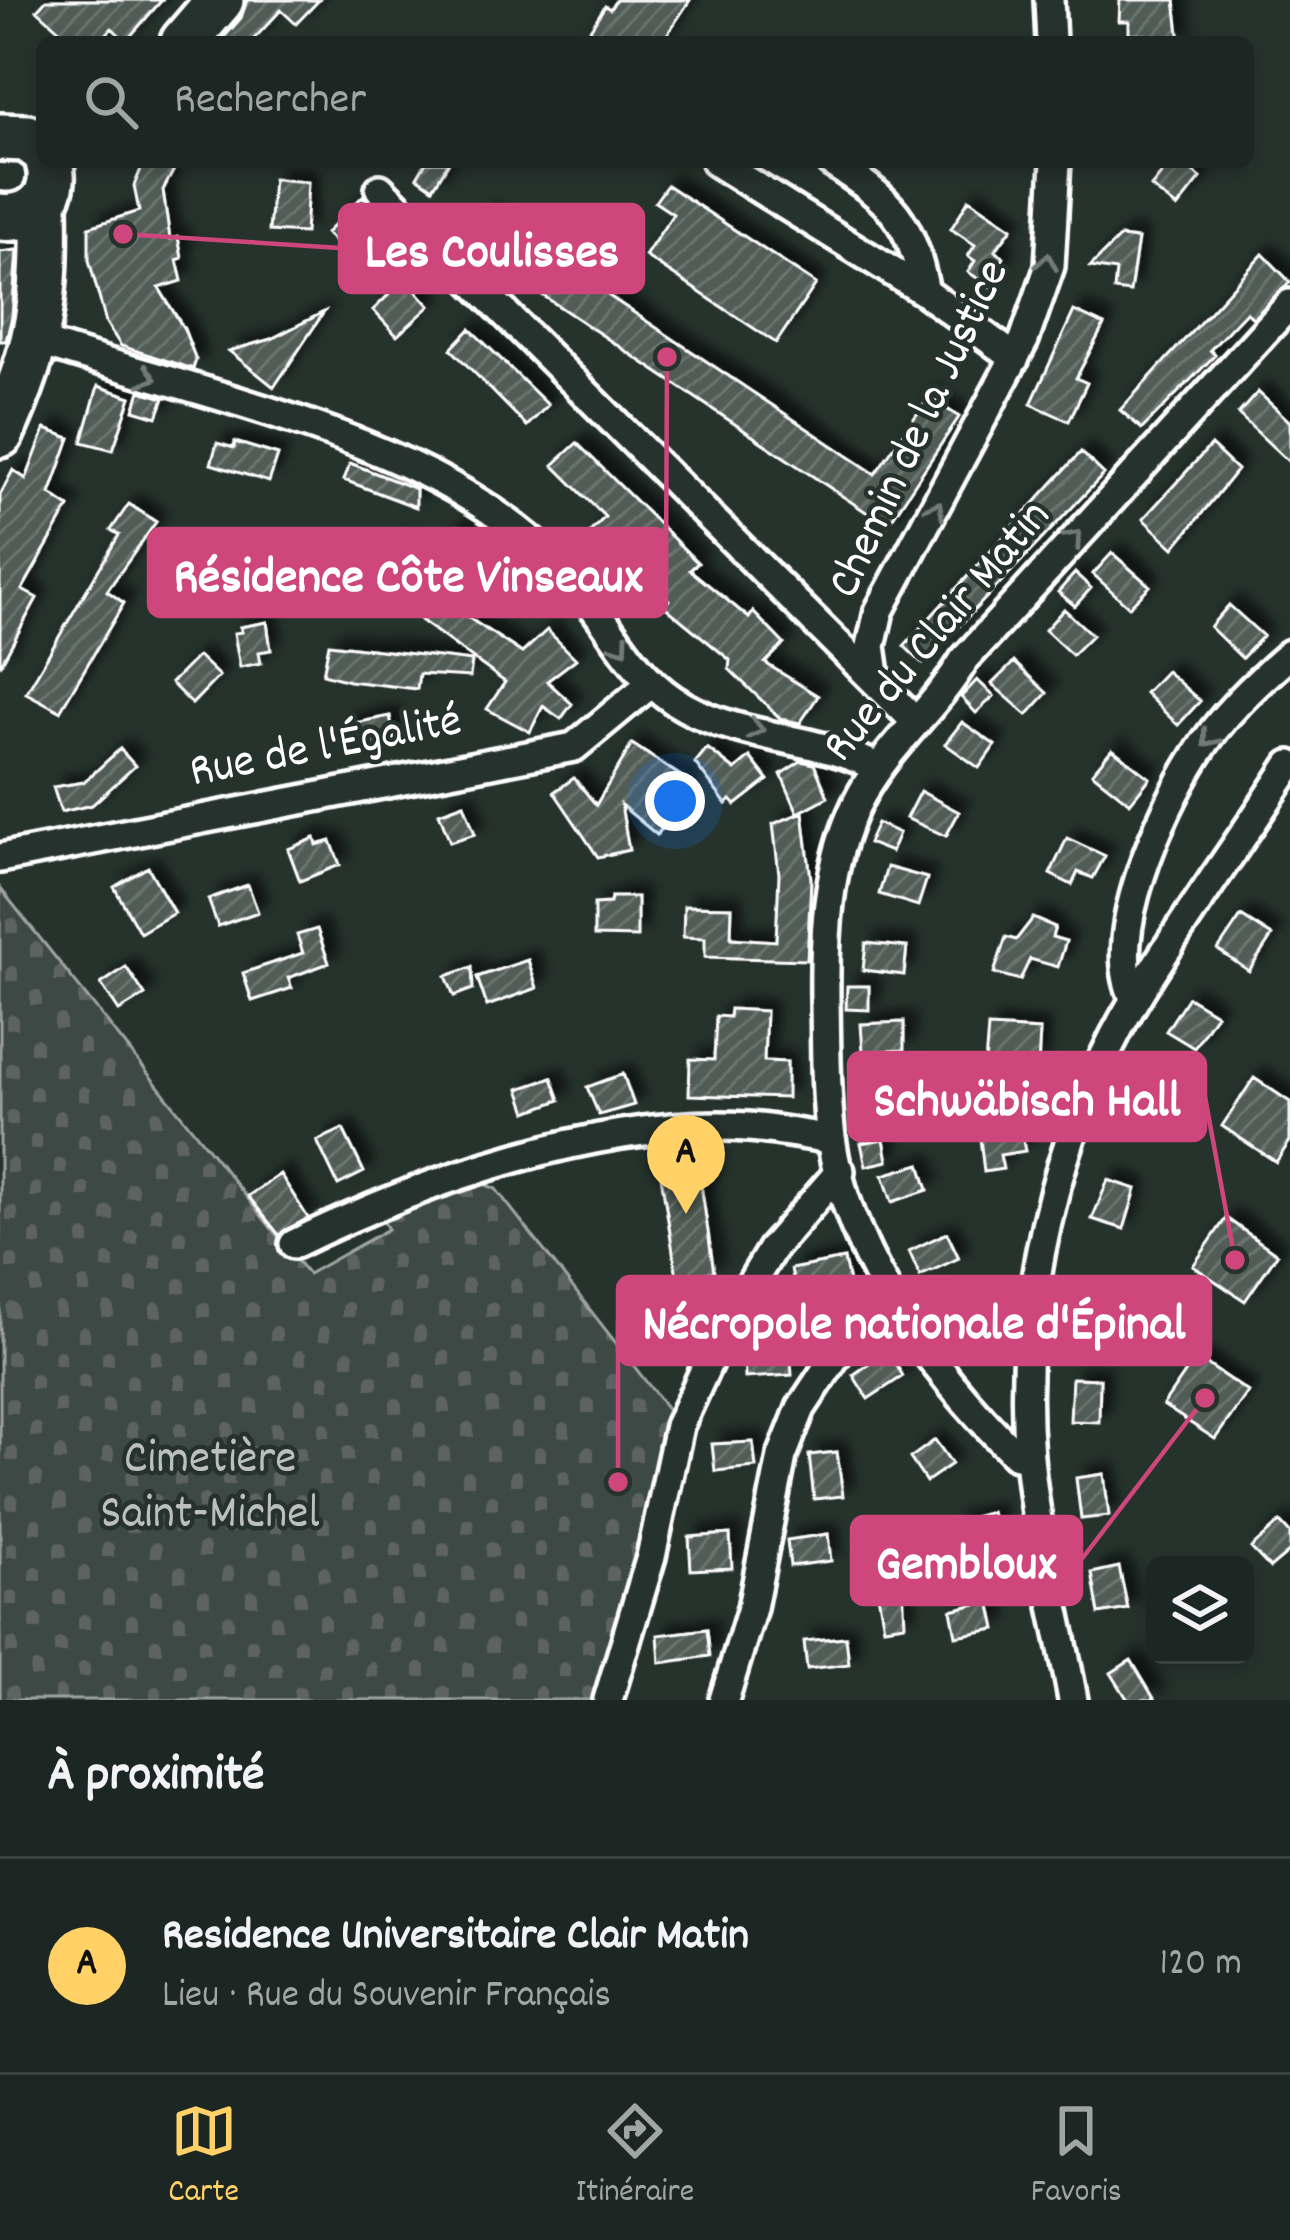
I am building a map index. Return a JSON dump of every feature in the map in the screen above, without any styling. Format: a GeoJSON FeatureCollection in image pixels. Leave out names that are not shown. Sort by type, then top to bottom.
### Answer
{"type":"FeatureCollection","features":[{"type":"Feature","properties":{"kind":"main road"},"geometry":{"type":"LineString","coordinates":[[189,36],[220,0]]}},
{"type":"Feature","properties":{"kind":"main road"},"geometry":{"type":"LineString","coordinates":[[0,434],[37,341],[46,296],[35,173]]}},
{"type":"Feature","properties":{"kind":"street"},"geometry":{"type":"LineString","coordinates":[[1049,0],[1051,36]]}},
{"type":"Feature","properties":{"kind":"street"},"geometry":{"type":"LineString","coordinates":[[726,168],[925,292],[1015,358]]}},
{"type":"Feature","properties":{"kind":"street"},"geometry":{"type":"LineString","coordinates":[[840,168],[884,196],[906,222],[925,292]]}},
{"type":"Feature","properties":{"kind":"street","name":"Chemin de la Justice"},"geometry":{"type":"LineString","coordinates":[[876,682],[871,646],[879,611],[1015,358],[1050,266],[1056,168]]}},
{"type":"Feature","properties":{"kind":"street"},"geometry":{"type":"LineString","coordinates":[[380,189],[914,720]]}},
{"type":"Feature","properties":{"kind":"street","name":"Rue du Clair Matin"},"geometry":{"type":"LineString","coordinates":[[1029,1457],[1016,1455],[946,1378],[896,1305],[850,1208],[831,1139],[824,953],[833,874],[853,810],[876,767],[1290,304]]}},
{"type":"Feature","properties":{"kind":"street"},"geometry":{"type":"LineString","coordinates":[[37,341],[326,432],[462,492],[538,547],[586,597],[650,685],[689,710],[815,742],[876,767]]}},
{"type":"Feature","properties":{"kind":"street"},"geometry":{"type":"LineString","coordinates":[[1135,999],[1126,982],[1126,926],[1171,804],[1208,740],[1247,692],[1290,654]]}},
{"type":"Feature","properties":{"kind":"street","name":"Rue de l'Égalité"},"geometry":{"type":"LineString","coordinates":[[0,858],[574,747],[650,685]]}},
{"type":"Feature","properties":{"kind":"street"},"geometry":{"type":"LineString","coordinates":[[1073,1700],[1029,1457],[1034,1299],[1051,1214],[1077,1123],[1135,999],[1290,765]]}},
{"type":"Feature","properties":{"kind":"street"},"geometry":{"type":"LineString","coordinates":[[294,1244],[366,1209],[471,1174],[634,1133],[748,1127],[831,1139]]}},
{"type":"Feature","properties":{"kind":"street"},"geometry":{"type":"LineString","coordinates":[[608,1700],[651,1557],[680,1426],[723,1330],[772,1249],[840,1171]]}},
{"type":"Feature","properties":{"kind":"street"},"geometry":{"type":"LineString","coordinates":[[724,1700],[748,1621],[782,1456],[801,1408],[850,1334],[896,1305]]}},
{"type":"Feature","properties":{"kind":"street"},"geometry":{"type":"LineString","coordinates":[[1058,1700],[1067,1670]]}},
{"type":"Feature","properties":{"kind":"green space","name":"Cimetière Saint-Michel"},"geometry":{"type":"Polygon","coordinates":[[[0,888],[308,1274],[388,1229],[378,1213],[475,1180],[496,1189],[669,1411],[616,1640],[597,1700],[0,1700],[0,888]]]}},
{"type":"Feature","properties":{"kind":"building"},"geometry":{"type":"Polygon","coordinates":[[[46,0],[162,0],[130,36],[121,36],[112,28],[105,36],[66,36],[37,10],[46,0]]]}},
{"type":"Feature","properties":{"kind":"building"},"geometry":{"type":"Polygon","coordinates":[[[247,0],[319,0],[296,24],[281,10],[257,36],[225,36],[241,18],[247,0]]]}},
{"type":"Feature","properties":{"kind":"building"},"geometry":{"type":"Polygon","coordinates":[[[616,0],[690,0],[666,36],[586,36],[605,6],[610,9],[616,0]]]}},
{"type":"Feature","properties":{"kind":"building"},"geometry":{"type":"Polygon","coordinates":[[[1120,0],[1175,0],[1179,36],[1129,34],[1129,21],[1119,21],[1120,0]]]}},
{"type":"Feature","properties":{"kind":"building"},"geometry":{"type":"Polygon","coordinates":[[[142,168],[175,168],[163,190],[170,239],[178,237],[182,281],[159,288],[184,329],[196,360],[193,369],[121,346],[106,323],[89,260],[89,227],[139,211],[134,186],[142,168]]]}},
{"type":"Feature","properties":{"kind":"building"},"geometry":{"type":"Polygon","coordinates":[[[422,168],[445,168],[433,188],[417,177],[422,168]]]}},
{"type":"Feature","properties":{"kind":"building"},"geometry":{"type":"Polygon","coordinates":[[[1166,168],[1188,168],[1201,178],[1177,208],[1151,187],[1166,168]]]}},
{"type":"Feature","properties":{"kind":"building"},"geometry":{"type":"Polygon","coordinates":[[[273,179],[308,182],[305,233],[269,231],[273,179]]]}},
{"type":"Feature","properties":{"kind":"building"},"geometry":{"type":"Polygon","coordinates":[[[667,185],[816,284],[776,343],[645,256],[673,214],[655,202],[667,185]]]}},
{"type":"Feature","properties":{"kind":"building"},"geometry":{"type":"Polygon","coordinates":[[[363,196],[408,242],[396,253],[382,238],[355,263],[326,233],[363,196]]]}},
{"type":"Feature","properties":{"kind":"building"},"geometry":{"type":"Polygon","coordinates":[[[969,199],[1012,228],[995,251],[1004,257],[991,287],[968,272],[975,261],[968,256],[975,245],[951,229],[969,199]]]}},
{"type":"Feature","properties":{"kind":"building"},"geometry":{"type":"Polygon","coordinates":[[[485,213],[875,474],[929,397],[959,417],[887,526],[466,244],[485,213]]]}},
{"type":"Feature","properties":{"kind":"building"},"geometry":{"type":"Polygon","coordinates":[[[1120,237],[1138,239],[1130,292],[1114,290],[1116,271],[1090,267],[1120,237]]]}},
{"type":"Feature","properties":{"kind":"building"},"geometry":{"type":"Polygon","coordinates":[[[17,250],[12,316],[6,341],[0,341],[0,252],[17,250]]]}},
{"type":"Feature","properties":{"kind":"building"},"geometry":{"type":"Polygon","coordinates":[[[1263,254],[1290,282],[1253,318],[1246,312],[1210,350],[1215,355],[1142,429],[1120,410],[1263,254]]]}},
{"type":"Feature","properties":{"kind":"building"},"geometry":{"type":"Polygon","coordinates":[[[405,279],[430,306],[397,336],[373,310],[405,279]]]}},
{"type":"Feature","properties":{"kind":"building"},"geometry":{"type":"Polygon","coordinates":[[[1074,311],[1104,325],[1076,378],[1087,383],[1069,421],[1031,404],[1074,311]]]}},
{"type":"Feature","properties":{"kind":"building"},"geometry":{"type":"Polygon","coordinates":[[[324,312],[274,387],[229,351],[271,339],[324,312]]]}},
{"type":"Feature","properties":{"kind":"building"},"geometry":{"type":"Polygon","coordinates":[[[470,329],[548,405],[527,426],[451,349],[470,329]]]}},
{"type":"Feature","properties":{"kind":"building"},"geometry":{"type":"Polygon","coordinates":[[[98,386],[131,397],[113,450],[82,442],[98,386]]]}},
{"type":"Feature","properties":{"kind":"building"},"geometry":{"type":"Polygon","coordinates":[[[140,391],[164,398],[157,417],[134,410],[140,391]]]}},
{"type":"Feature","properties":{"kind":"building"},"geometry":{"type":"Polygon","coordinates":[[[1258,392],[1290,422],[1290,463],[1238,414],[1258,392]]]}},
{"type":"Feature","properties":{"kind":"building"},"geometry":{"type":"Polygon","coordinates":[[[45,429],[70,438],[50,494],[69,507],[22,590],[37,598],[0,666],[0,495],[13,470],[26,479],[45,429]]]}},
{"type":"Feature","properties":{"kind":"building"},"geometry":{"type":"Polygon","coordinates":[[[235,442],[278,455],[269,482],[211,464],[217,443],[234,448],[235,442]]]}},
{"type":"Feature","properties":{"kind":"building"},"geometry":{"type":"Polygon","coordinates":[[[577,443],[698,563],[690,570],[749,618],[753,612],[784,644],[765,663],[818,696],[800,723],[781,719],[729,669],[730,660],[664,606],[669,600],[628,554],[620,562],[591,531],[605,517],[553,465],[577,443]]]}},
{"type":"Feature","properties":{"kind":"building"},"geometry":{"type":"Polygon","coordinates":[[[1211,445],[1237,470],[1174,548],[1143,519],[1211,445]]]}},
{"type":"Feature","properties":{"kind":"building"},"geometry":{"type":"Polygon","coordinates":[[[1081,452],[1104,474],[923,664],[904,646],[1081,452]]]}},
{"type":"Feature","properties":{"kind":"building"},"geometry":{"type":"Polygon","coordinates":[[[350,463],[416,489],[416,507],[344,480],[350,463]]]}},
{"type":"Feature","properties":{"kind":"building"},"geometry":{"type":"Polygon","coordinates":[[[129,504],[156,522],[107,591],[124,603],[60,711],[26,693],[119,535],[111,530],[129,504]]]}},
{"type":"Feature","properties":{"kind":"building"},"geometry":{"type":"Polygon","coordinates":[[[458,526],[489,551],[446,603],[522,653],[547,630],[576,659],[547,681],[572,704],[561,719],[543,706],[530,732],[487,709],[505,682],[422,621],[412,611],[418,602],[375,569],[385,567],[403,541],[416,550],[416,578],[458,526]]]}},
{"type":"Feature","properties":{"kind":"building"},"geometry":{"type":"Polygon","coordinates":[[[1112,553],[1150,586],[1129,607],[1093,574],[1112,553]]]}},
{"type":"Feature","properties":{"kind":"building"},"geometry":{"type":"Polygon","coordinates":[[[1075,573],[1091,588],[1075,606],[1058,592],[1075,573]]]}},
{"type":"Feature","properties":{"kind":"building"},"geometry":{"type":"Polygon","coordinates":[[[1229,605],[1263,636],[1242,658],[1210,627],[1229,605]]]}},
{"type":"Feature","properties":{"kind":"building"},"geometry":{"type":"Polygon","coordinates":[[[1064,609],[1092,635],[1072,655],[1045,630],[1064,609]]]}},
{"type":"Feature","properties":{"kind":"building"},"geometry":{"type":"Polygon","coordinates":[[[267,622],[271,650],[259,652],[261,663],[240,667],[234,633],[242,632],[240,627],[267,622]]]}},
{"type":"Feature","properties":{"kind":"building"},"geometry":{"type":"Polygon","coordinates":[[[329,644],[472,661],[470,677],[419,674],[417,689],[349,681],[323,674],[329,644]]]}},
{"type":"Feature","properties":{"kind":"building"},"geometry":{"type":"Polygon","coordinates":[[[198,656],[219,676],[192,704],[171,683],[198,656]]]}},
{"type":"Feature","properties":{"kind":"building"},"geometry":{"type":"Polygon","coordinates":[[[1014,662],[1047,693],[1027,715],[992,684],[1014,662]]]}},
{"type":"Feature","properties":{"kind":"building"},"geometry":{"type":"Polygon","coordinates":[[[1166,671],[1200,701],[1178,725],[1145,693],[1166,671]]]}},
{"type":"Feature","properties":{"kind":"building"},"geometry":{"type":"Polygon","coordinates":[[[977,680],[994,696],[976,713],[961,697],[977,680]]]}},
{"type":"Feature","properties":{"kind":"building"},"geometry":{"type":"Polygon","coordinates":[[[390,716],[396,746],[346,755],[340,726],[390,716]]]}},
{"type":"Feature","properties":{"kind":"building"},"geometry":{"type":"Polygon","coordinates":[[[962,722],[995,745],[979,768],[945,744],[962,722]]]}},
{"type":"Feature","properties":{"kind":"building"},"geometry":{"type":"Polygon","coordinates":[[[632,744],[693,784],[657,835],[621,805],[629,850],[598,857],[554,792],[574,778],[596,805],[632,744]]]}},
{"type":"Feature","properties":{"kind":"building"},"geometry":{"type":"Polygon","coordinates":[[[707,748],[735,770],[750,757],[768,780],[736,805],[731,800],[726,804],[695,763],[707,748]]]}},
{"type":"Feature","properties":{"kind":"building"},"geometry":{"type":"Polygon","coordinates":[[[120,749],[135,766],[92,805],[61,812],[53,787],[84,782],[120,749]]]}},
{"type":"Feature","properties":{"kind":"building"},"geometry":{"type":"Polygon","coordinates":[[[1112,749],[1150,778],[1130,803],[1092,773],[1112,749]]]}},
{"type":"Feature","properties":{"kind":"building"},"geometry":{"type":"Polygon","coordinates":[[[801,761],[814,764],[828,797],[798,813],[781,774],[801,761]]]}},
{"type":"Feature","properties":{"kind":"building"},"geometry":{"type":"Polygon","coordinates":[[[920,791],[959,812],[946,836],[906,818],[920,791]]]}},
{"type":"Feature","properties":{"kind":"building"},"geometry":{"type":"Polygon","coordinates":[[[464,804],[475,834],[450,842],[439,813],[464,804]]]}},
{"type":"Feature","properties":{"kind":"building"},"geometry":{"type":"Polygon","coordinates":[[[803,812],[811,879],[807,960],[705,957],[705,938],[683,937],[684,906],[732,907],[731,938],[776,941],[779,874],[773,824],[803,812]]]}},
{"type":"Feature","properties":{"kind":"building"},"geometry":{"type":"Polygon","coordinates":[[[877,823],[899,833],[891,852],[868,843],[877,823]]]}},
{"type":"Feature","properties":{"kind":"building"},"geometry":{"type":"Polygon","coordinates":[[[315,838],[317,845],[331,841],[340,865],[300,881],[288,849],[315,838]]]}},
{"type":"Feature","properties":{"kind":"building"},"geometry":{"type":"Polygon","coordinates":[[[1067,838],[1105,856],[1093,878],[1078,872],[1072,885],[1050,874],[1067,838]]]}},
{"type":"Feature","properties":{"kind":"building"},"geometry":{"type":"Polygon","coordinates":[[[148,867],[174,913],[140,933],[114,887],[148,867]]]}},
{"type":"Feature","properties":{"kind":"building"},"geometry":{"type":"Polygon","coordinates":[[[887,867],[927,878],[918,906],[879,894],[887,867]]]}},
{"type":"Feature","properties":{"kind":"building"},"geometry":{"type":"Polygon","coordinates":[[[248,885],[258,912],[218,926],[208,899],[248,885]]]}},
{"type":"Feature","properties":{"kind":"building"},"geometry":{"type":"Polygon","coordinates":[[[611,897],[637,897],[637,937],[594,936],[594,904],[610,903],[611,897]]]}},
{"type":"Feature","properties":{"kind":"building"},"geometry":{"type":"Polygon","coordinates":[[[1241,916],[1272,936],[1249,971],[1218,950],[1241,916]]]}},
{"type":"Feature","properties":{"kind":"building"},"geometry":{"type":"Polygon","coordinates":[[[1033,918],[1055,927],[1052,937],[1066,941],[1058,967],[1030,959],[1020,980],[994,973],[1006,937],[1016,940],[1033,918]]]}},
{"type":"Feature","properties":{"kind":"building"},"geometry":{"type":"Polygon","coordinates":[[[317,929],[329,963],[288,978],[292,988],[252,1001],[243,973],[303,953],[297,935],[317,929]]]}},
{"type":"Feature","properties":{"kind":"building"},"geometry":{"type":"Polygon","coordinates":[[[866,943],[907,947],[904,975],[863,970],[866,943]]]}},
{"type":"Feature","properties":{"kind":"building"},"geometry":{"type":"Polygon","coordinates":[[[528,960],[537,988],[487,1006],[477,977],[528,960]]]}},
{"type":"Feature","properties":{"kind":"building"},"geometry":{"type":"Polygon","coordinates":[[[126,967],[145,995],[119,1011],[101,984],[126,967]]]}},
{"type":"Feature","properties":{"kind":"building"},"geometry":{"type":"Polygon","coordinates":[[[472,967],[473,989],[454,996],[446,976],[472,967]]]}},
{"type":"Feature","properties":{"kind":"building"},"geometry":{"type":"Polygon","coordinates":[[[847,986],[869,986],[869,1010],[846,1009],[847,986]]]}},
{"type":"Feature","properties":{"kind":"building"},"geometry":{"type":"Polygon","coordinates":[[[1188,997],[1216,1014],[1194,1048],[1166,1031],[1188,997]]]}},
{"type":"Feature","properties":{"kind":"building"},"geometry":{"type":"Polygon","coordinates":[[[730,1009],[766,1011],[764,1061],[787,1062],[787,1098],[689,1095],[690,1059],[714,1060],[716,1016],[729,1017],[730,1009]]]}},
{"type":"Feature","properties":{"kind":"building"},"geometry":{"type":"Polygon","coordinates":[[[904,1022],[904,1050],[863,1052],[861,1024],[904,1022]]]}},
{"type":"Feature","properties":{"kind":"building"},"geometry":{"type":"Polygon","coordinates":[[[988,1027],[1040,1030],[1038,1067],[985,1064],[988,1027]]]}},
{"type":"Feature","properties":{"kind":"building"},"geometry":{"type":"Polygon","coordinates":[[[623,1074],[634,1105],[599,1115],[587,1087],[623,1074]]]}},
{"type":"Feature","properties":{"kind":"building"},"geometry":{"type":"Polygon","coordinates":[[[552,1078],[560,1100],[527,1112],[519,1089],[552,1078]]]}},
{"type":"Feature","properties":{"kind":"building"},"geometry":{"type":"Polygon","coordinates":[[[1254,1078],[1290,1102],[1290,1141],[1276,1162],[1222,1126],[1254,1078]]]}},
{"type":"Feature","properties":{"kind":"building"},"geometry":{"type":"Polygon","coordinates":[[[1019,1121],[1025,1151],[1000,1155],[1003,1169],[984,1172],[979,1130],[1019,1121]]]}},
{"type":"Feature","properties":{"kind":"building"},"geometry":{"type":"Polygon","coordinates":[[[343,1129],[364,1172],[338,1185],[317,1141],[343,1129]]]}},
{"type":"Feature","properties":{"kind":"building"},"geometry":{"type":"Polygon","coordinates":[[[884,1139],[888,1161],[866,1166],[861,1143],[884,1139]]]}},
{"type":"Feature","properties":{"kind":"building"},"geometry":{"type":"Polygon","coordinates":[[[696,1151],[714,1272],[677,1277],[658,1157],[696,1151]]]}},
{"type":"Feature","properties":{"kind":"building"},"geometry":{"type":"Polygon","coordinates":[[[920,1164],[928,1190],[892,1202],[883,1175],[920,1164]]]}},
{"type":"Feature","properties":{"kind":"building"},"geometry":{"type":"Polygon","coordinates":[[[280,1174],[308,1218],[279,1235],[248,1196],[280,1174]]]}},
{"type":"Feature","properties":{"kind":"building"},"geometry":{"type":"Polygon","coordinates":[[[1108,1180],[1136,1189],[1124,1229],[1092,1219],[1108,1180]]]}},
{"type":"Feature","properties":{"kind":"building"},"geometry":{"type":"Polygon","coordinates":[[[1226,1218],[1277,1254],[1245,1301],[1193,1266],[1226,1218]]]}},
{"type":"Feature","properties":{"kind":"building"},"geometry":{"type":"Polygon","coordinates":[[[947,1233],[959,1258],[920,1276],[909,1251],[947,1233]]]}},
{"type":"Feature","properties":{"kind":"building"},"geometry":{"type":"Polygon","coordinates":[[[844,1259],[853,1301],[825,1307],[822,1291],[797,1297],[791,1269],[844,1259]]]}},
{"type":"Feature","properties":{"kind":"building"},"geometry":{"type":"Polygon","coordinates":[[[790,1346],[792,1375],[745,1378],[744,1349],[790,1346]]]}},
{"type":"Feature","properties":{"kind":"building"},"geometry":{"type":"Polygon","coordinates":[[[888,1351],[903,1376],[868,1399],[853,1375],[888,1351]]]}},
{"type":"Feature","properties":{"kind":"building"},"geometry":{"type":"Polygon","coordinates":[[[1196,1357],[1248,1392],[1215,1439],[1163,1405],[1196,1357]]]}},
{"type":"Feature","properties":{"kind":"building"},"geometry":{"type":"Polygon","coordinates":[[[1072,1378],[1100,1379],[1099,1422],[1070,1421],[1072,1378]]]}},
{"type":"Feature","properties":{"kind":"building"},"geometry":{"type":"Polygon","coordinates":[[[935,1440],[952,1464],[926,1482],[910,1458],[935,1440]]]}},
{"type":"Feature","properties":{"kind":"building"},"geometry":{"type":"Polygon","coordinates":[[[753,1442],[756,1467],[715,1471],[712,1444],[753,1442]]]}},
{"type":"Feature","properties":{"kind":"building"},"geometry":{"type":"Polygon","coordinates":[[[837,1452],[843,1496],[814,1499],[809,1455],[837,1452]]]}},
{"type":"Feature","properties":{"kind":"building"},"geometry":{"type":"Polygon","coordinates":[[[1104,1474],[1109,1516],[1081,1519],[1076,1478],[1104,1474]]]}},
{"type":"Feature","properties":{"kind":"building"},"geometry":{"type":"Polygon","coordinates":[[[991,1512],[1002,1554],[960,1563],[951,1523],[991,1512]]]}},
{"type":"Feature","properties":{"kind":"building"},"geometry":{"type":"Polygon","coordinates":[[[1280,1522],[1290,1533],[1290,1551],[1270,1568],[1251,1548],[1280,1522]]]}},
{"type":"Feature","properties":{"kind":"building"},"geometry":{"type":"Polygon","coordinates":[[[730,1534],[732,1568],[691,1570],[689,1537],[730,1534]]]}},
{"type":"Feature","properties":{"kind":"building"},"geometry":{"type":"Polygon","coordinates":[[[828,1534],[831,1561],[790,1566],[787,1540],[828,1534]]]}},
{"type":"Feature","properties":{"kind":"building"},"geometry":{"type":"Polygon","coordinates":[[[1119,1567],[1128,1609],[1099,1614],[1092,1573],[1119,1567]]]}},
{"type":"Feature","properties":{"kind":"building"},"geometry":{"type":"Polygon","coordinates":[[[902,1570],[905,1624],[884,1627],[874,1573],[902,1570]]]}},
{"type":"Feature","properties":{"kind":"building"},"geometry":{"type":"Polygon","coordinates":[[[990,1601],[996,1629],[956,1636],[951,1610],[990,1601]]]}},
{"type":"Feature","properties":{"kind":"building"},"geometry":{"type":"Polygon","coordinates":[[[707,1629],[710,1656],[660,1663],[658,1635],[707,1629]]]}},
{"type":"Feature","properties":{"kind":"building"},"geometry":{"type":"Polygon","coordinates":[[[846,1637],[849,1664],[807,1669],[804,1641],[846,1637]]]}},
{"type":"Feature","properties":{"kind":"building"},"geometry":{"type":"Polygon","coordinates":[[[1131,1660],[1155,1700],[1128,1700],[1111,1673],[1131,1660]]]}},
{"type":"Feature","properties":{"kind":"place","name":"Les Coulisses"},"geometry":{"type":"Point","coordinates":[123,234]}},
{"type":"Feature","properties":{"kind":"place","name":"Résidence Côte Vinseaux"},"geometry":{"type":"Point","coordinates":[667,357]}},
{"type":"Feature","properties":{"kind":"place","name":"Residence Universitaire Clair Matin"},"geometry":{"type":"Point","coordinates":[686,1214]}},
{"type":"Feature","properties":{"kind":"place","name":"Schwäbisch Hall"},"geometry":{"type":"Point","coordinates":[1235,1260]}},
{"type":"Feature","properties":{"kind":"place","name":"Gembloux"},"geometry":{"type":"Point","coordinates":[1205,1398]}},
{"type":"Feature","properties":{"kind":"place","name":"Nécropole nationale d'Épinal"},"geometry":{"type":"Point","coordinates":[618,1482]}}]}
